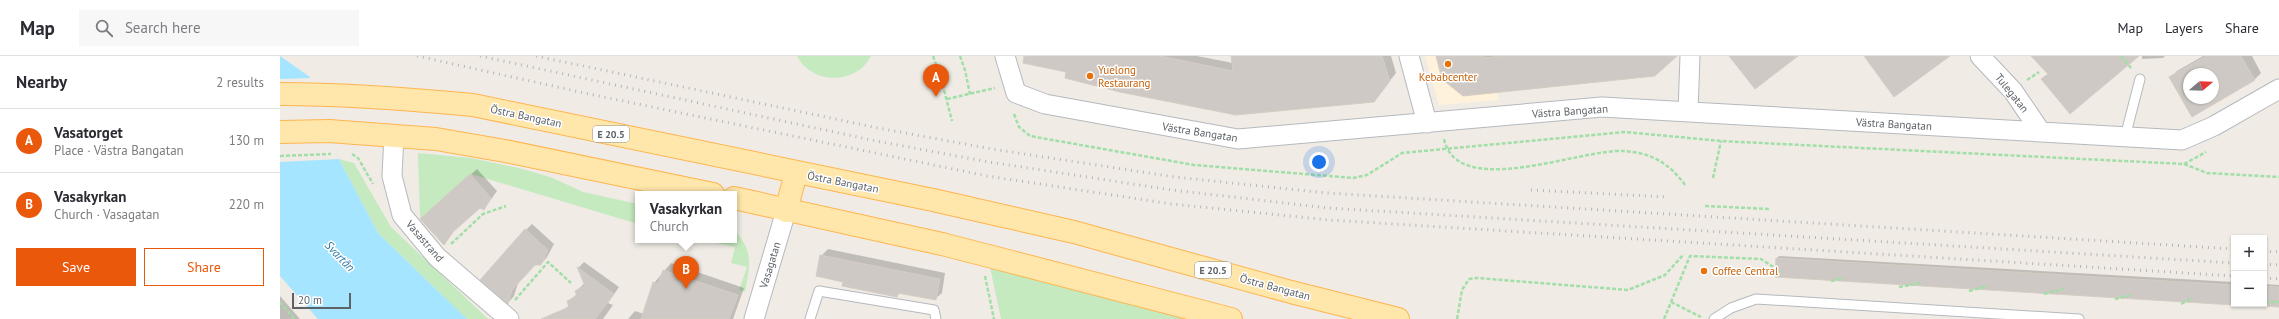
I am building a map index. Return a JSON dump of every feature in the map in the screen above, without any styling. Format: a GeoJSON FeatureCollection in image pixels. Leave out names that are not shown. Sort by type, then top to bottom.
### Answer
{"type":"FeatureCollection","features":[{"type":"Feature","properties":{"kind":"main road","name":"Östra Bangatan"},"geometry":{"type":"LineString","coordinates":[[280,94],[316,94],[425,100],[473,105],[796,173],[933,200],[1074,232],[1291,292],[1398,319]]}},
{"type":"Feature","properties":{"kind":"main road"},"geometry":{"type":"LineString","coordinates":[[280,132],[329,131],[436,139],[505,151],[699,191]]}},
{"type":"Feature","properties":{"kind":"main road"},"geometry":{"type":"LineString","coordinates":[[786,211],[796,173]]}},
{"type":"Feature","properties":{"kind":"main road"},"geometry":{"type":"LineString","coordinates":[[737,199],[786,211],[942,244],[1232,319]]}},
{"type":"Feature","properties":{"kind":"street"},"geometry":{"type":"LineString","coordinates":[[1005,56],[1016,93]]}},
{"type":"Feature","properties":{"kind":"street"},"geometry":{"type":"LineString","coordinates":[[1409,56],[1426,123]]}},
{"type":"Feature","properties":{"kind":"street"},"geometry":{"type":"LineString","coordinates":[[1688,112],[1690,56]]}},
{"type":"Feature","properties":{"kind":"street","name":"Tulegatan"},"geometry":{"type":"LineString","coordinates":[[1980,56],[2012,92],[2041,132]]}},
{"type":"Feature","properties":{"kind":"street","name":"Västra Bangatan"},"geometry":{"type":"LineString","coordinates":[[1016,93],[1045,104],[1238,139],[1602,107],[2182,140],[2214,126],[2279,89]]}},
{"type":"Feature","properties":{"kind":"street","name":"Vasastrand"},"geometry":{"type":"LineString","coordinates":[[394,135],[392,159],[396,194],[402,215],[437,257],[506,316]]}},
{"type":"Feature","properties":{"kind":"street","name":"Vasagatan"},"geometry":{"type":"LineString","coordinates":[[754,319],[786,211]]}},
{"type":"Feature","properties":{"kind":"lane"},"geometry":{"type":"LineString","coordinates":[[2125,137],[2140,80]]}},
{"type":"Feature","properties":{"kind":"lane"},"geometry":{"type":"LineString","coordinates":[[810,319],[819,291],[934,310],[936,319]]}},
{"type":"Feature","properties":{"kind":"lane"},"geometry":{"type":"LineString","coordinates":[[1714,319],[1731,308],[1756,299],[2079,319]]}},
{"type":"Feature","properties":{"kind":"path"},"geometry":{"type":"LineString","coordinates":[[933,56],[947,99],[952,121]]}},
{"type":"Feature","properties":{"kind":"path"},"geometry":{"type":"LineString","coordinates":[[960,56],[965,70],[970,94]]}},
{"type":"Feature","properties":{"kind":"path"},"geometry":{"type":"LineString","coordinates":[[947,99],[983,91]]}},
{"type":"Feature","properties":{"kind":"path"},"geometry":{"type":"LineString","coordinates":[[1016,93],[1011,100],[1013,113],[1019,127],[1030,136],[1194,165],[1353,178],[1367,175],[1402,153],[1446,147],[1625,132],[1721,141],[2184,164],[2207,172],[2279,177]]}},
{"type":"Feature","properties":{"kind":"path"},"geometry":{"type":"LineString","coordinates":[[1712,178],[1721,141]]}},
{"type":"Feature","properties":{"kind":"path"},"geometry":{"type":"LineString","coordinates":[[1446,147],[1460,162],[1477,169],[1503,169],[1622,151],[1636,153],[1659,160],[1674,170],[1685,185]]}},
{"type":"Feature","properties":{"kind":"path"},"geometry":{"type":"LineString","coordinates":[[280,156],[337,153]]}},
{"type":"Feature","properties":{"kind":"path"},"geometry":{"type":"LineString","coordinates":[[350,153],[358,158],[376,189],[396,194]]}},
{"type":"Feature","properties":{"kind":"path"},"geometry":{"type":"LineString","coordinates":[[437,257],[483,214],[506,206]]}},
{"type":"Feature","properties":{"kind":"path"},"geometry":{"type":"LineString","coordinates":[[1705,206],[1770,209]]}},
{"type":"Feature","properties":{"kind":"path"},"geometry":{"type":"LineString","coordinates":[[1457,319],[1462,290],[1469,279],[1477,278],[1628,290],[1665,275],[1684,254]]}},
{"type":"Feature","properties":{"kind":"path"},"geometry":{"type":"LineString","coordinates":[[1664,319],[1690,256],[1761,259],[1781,272]]}},
{"type":"Feature","properties":{"kind":"path"},"geometry":{"type":"LineString","coordinates":[[506,316],[548,262],[571,283]]}},
{"type":"Feature","properties":{"kind":"path"},"geometry":{"type":"LineString","coordinates":[[984,272],[994,319]]}},
{"type":"Feature","properties":{"kind":"path"},"geometry":{"type":"LineString","coordinates":[[1831,281],[1844,278]]}},
{"type":"Feature","properties":{"kind":"path"},"geometry":{"type":"LineString","coordinates":[[1899,287],[1922,284]]}},
{"type":"Feature","properties":{"kind":"path"},"geometry":{"type":"LineString","coordinates":[[1969,291],[1988,286]]}},
{"type":"Feature","properties":{"kind":"path"},"geometry":{"type":"LineString","coordinates":[[2044,294],[2064,289]]}},
{"type":"Feature","properties":{"kind":"path"},"geometry":{"type":"LineString","coordinates":[[2115,299],[2131,295]]}},
{"type":"Feature","properties":{"kind":"path"},"geometry":{"type":"LineString","coordinates":[[2182,304],[2192,298]]}},
{"type":"Feature","properties":{"kind":"path"},"geometry":{"type":"LineString","coordinates":[[280,302],[294,319]]}},
{"type":"Feature","properties":{"kind":"path"},"geometry":{"type":"LineString","coordinates":[[1671,302],[1706,319]]}},
{"type":"Feature","properties":{"kind":"path"},"geometry":{"type":"LineString","coordinates":[[2267,302],[2279,302]]}},
{"type":"Feature","properties":{"kind":"shaded area"},"geometry":{"type":"Polygon","coordinates":[[[1425,56],[1487,56],[1499,100],[1439,105],[1425,56]]]}},
{"type":"Feature","properties":{"kind":"green space"},"geometry":{"type":"Polygon","coordinates":[[[797,56],[871,56],[864,66],[856,72],[834,78],[812,72],[804,66],[797,56]]]}},
{"type":"Feature","properties":{"kind":"green space"},"geometry":{"type":"Polygon","coordinates":[[[418,153],[471,158],[519,168],[553,178],[583,192],[635,203],[635,223],[471,174],[420,219],[418,153]]]}},
{"type":"Feature","properties":{"kind":"green space"},"geometry":{"type":"Polygon","coordinates":[[[339,159],[354,163],[391,227],[488,319],[467,319],[378,233],[339,159]]]}},
{"type":"Feature","properties":{"kind":"green space"},"geometry":{"type":"Polygon","coordinates":[[[737,234],[745,245],[748,252],[749,266],[745,292],[739,290],[747,267],[731,263],[735,247],[716,243],[737,243],[737,234]]]}},
{"type":"Feature","properties":{"kind":"green space"},"geometry":{"type":"Polygon","coordinates":[[[990,267],[1191,319],[1001,319],[990,267]]]}},
{"type":"Feature","properties":{"kind":"water","name":"Svartån"},"geometry":{"type":"Polygon","coordinates":[[[280,56],[310,77],[339,159],[378,233],[467,319],[318,319],[280,276],[280,56]]]}},
{"type":"Feature","properties":{"kind":"pier"},"geometry":{"type":"Polygon","coordinates":[[[311,78],[339,159],[280,162],[280,79],[311,78]]]}},
{"type":"Feature","properties":{"kind":"building"},"geometry":{"type":"Polygon","coordinates":[[[1024,56],[1160,56],[1233,71],[1231,56],[1382,56],[1390,81],[1374,102],[1236,115],[1120,92],[1065,78],[1066,72],[1023,63],[1024,56]]]}},
{"type":"Feature","properties":{"kind":"building"},"geometry":{"type":"Polygon","coordinates":[[[1436,56],[1483,56],[1485,58],[1501,56],[1677,56],[1655,76],[1463,96],[1442,79],[1436,56]]]}},
{"type":"Feature","properties":{"kind":"building"},"geometry":{"type":"Polygon","coordinates":[[[1729,56],[1798,56],[1755,89],[1729,56]]]}},
{"type":"Feature","properties":{"kind":"building"},"geometry":{"type":"Polygon","coordinates":[[[1864,56],[1950,56],[1894,97],[1864,56]]]}},
{"type":"Feature","properties":{"kind":"building"},"geometry":{"type":"Polygon","coordinates":[[[2031,56],[2139,56],[2070,114],[2041,79],[2048,74],[2031,56]]]}},
{"type":"Feature","properties":{"kind":"building"},"geometry":{"type":"Polygon","coordinates":[[[2206,56],[2241,56],[2255,80],[2219,101],[2219,68],[2185,68],[2206,56]]]}},
{"type":"Feature","properties":{"kind":"building"},"geometry":{"type":"Polygon","coordinates":[[[2183,69],[2183,101],[2169,77],[2183,69]]]}},
{"type":"Feature","properties":{"kind":"building"},"geometry":{"type":"Polygon","coordinates":[[[2185,104],[2214,104],[2192,117],[2185,104]]]}},
{"type":"Feature","properties":{"kind":"building"},"geometry":{"type":"Polygon","coordinates":[[[470,174],[491,198],[484,210],[480,208],[453,232],[444,245],[420,219],[470,174]]]}},
{"type":"Feature","properties":{"kind":"building"},"geometry":{"type":"Polygon","coordinates":[[[525,229],[548,250],[541,265],[535,265],[512,290],[508,304],[480,280],[525,229]]]}},
{"type":"Feature","properties":{"kind":"building"},"geometry":{"type":"Polygon","coordinates":[[[820,255],[940,279],[936,300],[898,293],[897,297],[842,286],[843,282],[816,276],[820,255]]]}},
{"type":"Feature","properties":{"kind":"building"},"geometry":{"type":"Polygon","coordinates":[[[1776,258],[2231,285],[2231,305],[1775,277],[1776,258]]]}},
{"type":"Feature","properties":{"kind":"building"},"geometry":{"type":"Polygon","coordinates":[[[577,267],[614,294],[595,319],[541,319],[569,307],[567,301],[577,296],[575,291],[585,286],[577,267]]]}},
{"type":"Feature","properties":{"kind":"building"},"geometry":{"type":"Polygon","coordinates":[[[663,270],[738,295],[729,319],[641,319],[653,282],[658,284],[663,270]]]}},
{"type":"Feature","properties":{"kind":"building"},"geometry":{"type":"Polygon","coordinates":[[[2267,286],[2279,287],[2279,307],[2267,306],[2267,286]]]}},
{"type":"Feature","properties":{"kind":"railway"},"geometry":{"type":"LineString","coordinates":[[417,56],[589,94],[987,176],[1172,204],[1329,220],[2231,276]]}},
{"type":"Feature","properties":{"kind":"railway"},"geometry":{"type":"LineString","coordinates":[[480,56],[876,141],[989,162],[1172,190],[1328,208],[2231,263]]}},
{"type":"Feature","properties":{"kind":"railway"},"geometry":{"type":"LineString","coordinates":[[536,56],[878,128],[992,149],[1175,177],[1327,193],[2231,249]]}},
{"type":"Feature","properties":{"kind":"railway"},"geometry":{"type":"LineString","coordinates":[[1531,190],[1668,197]]}},
{"type":"Feature","properties":{"kind":"railway"},"geometry":{"type":"LineString","coordinates":[[2267,251],[2279,252]]}},
{"type":"Feature","properties":{"kind":"railway"},"geometry":{"type":"LineString","coordinates":[[2267,264],[2279,265]]}},
{"type":"Feature","properties":{"kind":"railway"},"geometry":{"type":"LineString","coordinates":[[2267,278],[2279,279]]}},
{"type":"Feature","properties":{"kind":"place","name":"Kebabcenter"},"geometry":{"type":"Point","coordinates":[1448,64]}},
{"type":"Feature","properties":{"kind":"place","name":"Yuelong Restaurang"},"geometry":{"type":"Point","coordinates":[1090,76]}},
{"type":"Feature","properties":{"kind":"place","name":"Vasatorget"},"geometry":{"type":"Point","coordinates":[936,97]}},
{"type":"Feature","properties":{"kind":"place","name":"Coffee Central"},"geometry":{"type":"Point","coordinates":[1704,271]}},
{"type":"Feature","properties":{"kind":"place","name":"Vasakyrkan"},"geometry":{"type":"Point","coordinates":[686,289]}}]}
